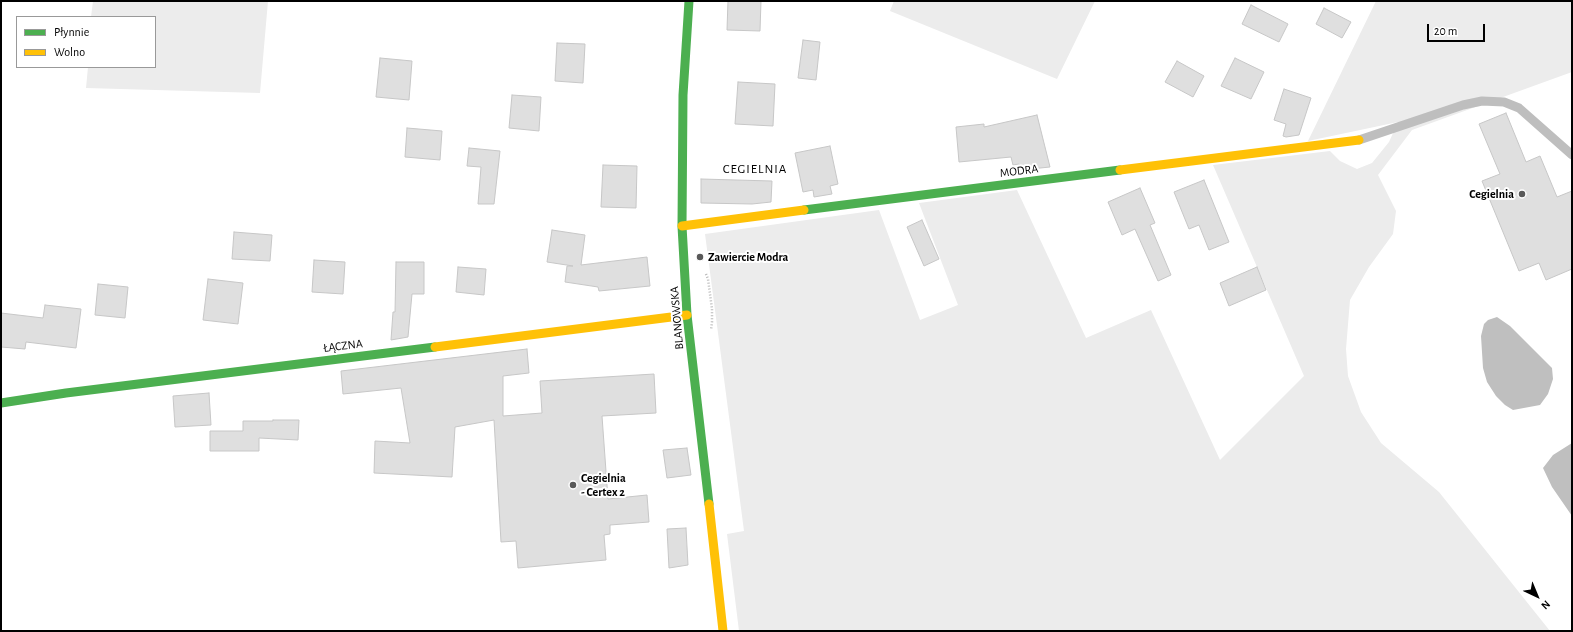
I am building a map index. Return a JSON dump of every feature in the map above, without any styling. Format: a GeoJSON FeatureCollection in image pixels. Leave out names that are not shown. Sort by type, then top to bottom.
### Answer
{"type":"FeatureCollection","features":[{"type":"Feature","properties":{"kind":"street","name":"BLANOWSKA"},"geometry":{"type":"LineString","coordinates":[[689,1],[683,95],[682,226],[687,314],[724,631]]}},
{"type":"Feature","properties":{"kind":"street","name":"MODRA"},"geometry":{"type":"LineString","coordinates":[[682,226],[1359,140]]}},
{"type":"Feature","properties":{"kind":"street","name":"ŁĄCZNA"},"geometry":{"type":"LineString","coordinates":[[1,403],[82,391],[687,314]]}},
{"type":"Feature","properties":{"kind":"lane"},"geometry":{"type":"LineString","coordinates":[[1359,140],[1464,105],[1482,102],[1504,102],[1519,108],[1572,155]]}},
{"type":"Feature","properties":{"kind":"shaded area"},"geometry":{"type":"Polygon","coordinates":[[[93,1],[268,1],[260,93],[86,88],[88,68],[156,68],[156,16],[91,16],[93,1]]]}},
{"type":"Feature","properties":{"kind":"shaded area"},"geometry":{"type":"Polygon","coordinates":[[[894,1],[1095,1],[1057,79],[890,11],[894,1]]]}},
{"type":"Feature","properties":{"kind":"shaded area"},"geometry":{"type":"Polygon","coordinates":[[[1376,1],[1572,1],[1572,72],[1412,130],[1378,175],[1396,211],[1393,234],[1369,267],[1350,300],[1346,349],[1348,376],[1361,412],[1381,443],[1439,492],[1550,631],[739,631],[727,534],[744,531],[705,234],[879,210],[920,320],[958,305],[919,203],[1017,190],[1086,338],[1151,310],[1220,460],[1304,376],[1213,165],[1330,151],[1340,161],[1357,169],[1372,163],[1389,142],[1398,122],[1308,141],[1376,1]]]}},
{"type":"Feature","properties":{"kind":"shaded area"},"geometry":{"type":"Polygon","coordinates":[[[1497,317],[1510,326],[1552,368],[1553,379],[1548,394],[1540,405],[1513,410],[1505,405],[1496,396],[1487,382],[1483,368],[1481,336],[1484,324],[1488,320],[1497,317]]]}},
{"type":"Feature","properties":{"kind":"shaded area"},"geometry":{"type":"Polygon","coordinates":[[[1572,443],[1572,516],[1552,487],[1543,468],[1553,455],[1572,443]]]}},
{"type":"Feature","properties":{"kind":"building"},"geometry":{"type":"Polygon","coordinates":[[[728,1],[761,1],[760,31],[727,30],[728,1]]]}},
{"type":"Feature","properties":{"kind":"building"},"geometry":{"type":"Polygon","coordinates":[[[1251,5],[1288,24],[1279,42],[1242,24],[1251,5]]]}},
{"type":"Feature","properties":{"kind":"building"},"geometry":{"type":"Polygon","coordinates":[[[1324,8],[1351,22],[1342,38],[1316,24],[1324,8]]]}},
{"type":"Feature","properties":{"kind":"building"},"geometry":{"type":"Polygon","coordinates":[[[803,40],[820,42],[816,80],[798,78],[803,40]]]}},
{"type":"Feature","properties":{"kind":"building"},"geometry":{"type":"Polygon","coordinates":[[[557,43],[585,44],[583,83],[555,81],[557,43]]]}},
{"type":"Feature","properties":{"kind":"building"},"geometry":{"type":"Polygon","coordinates":[[[380,58],[412,61],[409,100],[376,97],[380,58]]]}},
{"type":"Feature","properties":{"kind":"building"},"geometry":{"type":"Polygon","coordinates":[[[1235,58],[1264,72],[1251,99],[1221,86],[1235,58]]]}},
{"type":"Feature","properties":{"kind":"building"},"geometry":{"type":"Polygon","coordinates":[[[1177,61],[1204,76],[1193,97],[1165,82],[1177,61]]]}},
{"type":"Feature","properties":{"kind":"building"},"geometry":{"type":"Polygon","coordinates":[[[738,82],[775,84],[773,126],[735,124],[738,82]]]}},
{"type":"Feature","properties":{"kind":"building"},"geometry":{"type":"Polygon","coordinates":[[[1284,89],[1311,98],[1299,135],[1283,136],[1286,124],[1274,120],[1284,89]]]}},
{"type":"Feature","properties":{"kind":"building"},"geometry":{"type":"Polygon","coordinates":[[[512,95],[541,97],[539,131],[509,128],[512,95]]]}},
{"type":"Feature","properties":{"kind":"building","name":"Cegielnia"},"geometry":{"type":"Polygon","coordinates":[[[1506,113],[1526,162],[1540,156],[1557,197],[1572,191],[1572,269],[1546,280],[1539,263],[1519,271],[1482,181],[1500,174],[1479,124],[1506,113]]]}},
{"type":"Feature","properties":{"kind":"building"},"geometry":{"type":"Polygon","coordinates":[[[1037,115],[1050,167],[1021,170],[1019,164],[1013,165],[1011,157],[959,162],[956,127],[984,124],[984,127],[1037,115]]]}},
{"type":"Feature","properties":{"kind":"building"},"geometry":{"type":"Polygon","coordinates":[[[407,128],[442,131],[440,160],[405,157],[407,128]]]}},
{"type":"Feature","properties":{"kind":"building"},"geometry":{"type":"Polygon","coordinates":[[[830,146],[838,184],[830,186],[832,194],[814,197],[813,190],[803,192],[795,153],[830,146]]]}},
{"type":"Feature","properties":{"kind":"building"},"geometry":{"type":"Polygon","coordinates":[[[469,148],[500,151],[494,204],[478,204],[481,167],[467,166],[469,148]]]}},
{"type":"Feature","properties":{"kind":"building"},"geometry":{"type":"Polygon","coordinates":[[[603,165],[637,166],[636,208],[601,207],[603,165]]]}},
{"type":"Feature","properties":{"kind":"building"},"geometry":{"type":"Polygon","coordinates":[[[701,179],[772,181],[771,202],[752,204],[701,203],[701,179]]]}},
{"type":"Feature","properties":{"kind":"building"},"geometry":{"type":"Polygon","coordinates":[[[1204,180],[1229,242],[1209,250],[1199,225],[1189,229],[1174,192],[1204,180]]]}},
{"type":"Feature","properties":{"kind":"building"},"geometry":{"type":"Polygon","coordinates":[[[1140,188],[1155,223],[1150,225],[1171,275],[1158,281],[1135,229],[1122,235],[1108,202],[1140,188]]]}},
{"type":"Feature","properties":{"kind":"building"},"geometry":{"type":"Polygon","coordinates":[[[922,220],[939,259],[924,266],[907,227],[922,220]]]}},
{"type":"Feature","properties":{"kind":"building"},"geometry":{"type":"Polygon","coordinates":[[[552,230],[585,235],[581,265],[647,257],[650,286],[599,291],[598,287],[565,282],[567,266],[573,266],[547,262],[552,230]]]}},
{"type":"Feature","properties":{"kind":"building"},"geometry":{"type":"Polygon","coordinates":[[[234,232],[272,235],[270,261],[232,259],[234,232]]]}},
{"type":"Feature","properties":{"kind":"building"},"geometry":{"type":"Polygon","coordinates":[[[314,260],[345,262],[343,294],[312,292],[314,260]]]}},
{"type":"Feature","properties":{"kind":"building"},"geometry":{"type":"Polygon","coordinates":[[[396,262],[424,262],[424,294],[412,294],[408,337],[391,340],[393,312],[395,312],[396,262]]]}},
{"type":"Feature","properties":{"kind":"building"},"geometry":{"type":"Polygon","coordinates":[[[458,267],[486,269],[484,295],[456,292],[458,267]]]}},
{"type":"Feature","properties":{"kind":"building"},"geometry":{"type":"Polygon","coordinates":[[[1257,267],[1266,290],[1229,306],[1220,283],[1257,267]]]}},
{"type":"Feature","properties":{"kind":"building"},"geometry":{"type":"Polygon","coordinates":[[[208,279],[243,283],[238,324],[203,320],[208,279]]]}},
{"type":"Feature","properties":{"kind":"building"},"geometry":{"type":"Polygon","coordinates":[[[98,284],[128,287],[125,318],[95,315],[98,284]]]}},
{"type":"Feature","properties":{"kind":"building"},"geometry":{"type":"Polygon","coordinates":[[[45,305],[81,309],[76,348],[26,342],[25,349],[1,347],[1,313],[43,318],[45,305]]]}},
{"type":"Feature","properties":{"kind":"building"},"geometry":{"type":"Polygon","coordinates":[[[527,349],[529,373],[503,376],[503,416],[542,413],[540,381],[654,374],[656,413],[602,416],[608,499],[647,495],[649,522],[610,525],[610,534],[604,535],[606,560],[518,568],[516,541],[501,542],[494,420],[455,427],[452,477],[374,473],[375,441],[410,443],[401,388],[343,394],[341,371],[527,349]]]}},
{"type":"Feature","properties":{"kind":"building"},"geometry":{"type":"Polygon","coordinates":[[[209,393],[211,425],[175,427],[173,396],[209,393]]]}},
{"type":"Feature","properties":{"kind":"building"},"geometry":{"type":"Polygon","coordinates":[[[299,420],[298,440],[259,438],[259,451],[210,451],[210,431],[243,431],[243,421],[299,420]]]}},
{"type":"Feature","properties":{"kind":"building"},"geometry":{"type":"Polygon","coordinates":[[[687,448],[691,475],[667,478],[663,450],[687,448]]]}},
{"type":"Feature","properties":{"kind":"building"},"geometry":{"type":"Polygon","coordinates":[[[686,528],[688,565],[669,568],[667,529],[686,528]]]}},
{"type":"Feature","properties":{"kind":"traffic: fast"},"geometry":{"type":"LineString","coordinates":[[689,1],[683,95],[682,226],[687,315],[709,504]]}},
{"type":"Feature","properties":{"kind":"traffic: fast"},"geometry":{"type":"LineString","coordinates":[[804,210],[1120,170]]}},
{"type":"Feature","properties":{"kind":"traffic: fast"},"geometry":{"type":"LineString","coordinates":[[1,403],[66,393],[435,347]]}},
{"type":"Feature","properties":{"kind":"traffic: slow"},"geometry":{"type":"LineString","coordinates":[[1120,170],[1359,140]]}},
{"type":"Feature","properties":{"kind":"traffic: slow"},"geometry":{"type":"LineString","coordinates":[[682,226],[804,210]]}},
{"type":"Feature","properties":{"kind":"traffic: slow"},"geometry":{"type":"LineString","coordinates":[[435,347],[687,315]]}},
{"type":"Feature","properties":{"kind":"traffic: slow"},"geometry":{"type":"LineString","coordinates":[[709,504],[723,631]]}},
{"type":"Feature","properties":{"kind":"place","name":"Cegielnia"},"geometry":{"type":"Point","coordinates":[1522,194]}},
{"type":"Feature","properties":{"kind":"place","name":"Zawiercie Modra"},"geometry":{"type":"Point","coordinates":[700,257]}},
{"type":"Feature","properties":{"kind":"place","name":"Cegielnia - Certex 2"},"geometry":{"type":"Point","coordinates":[573,485]}},
{"type":"Feature","properties":{"kind":"district","name":"CEGIELNIA"},"geometry":{"type":"Point","coordinates":[755,169]}}]}
